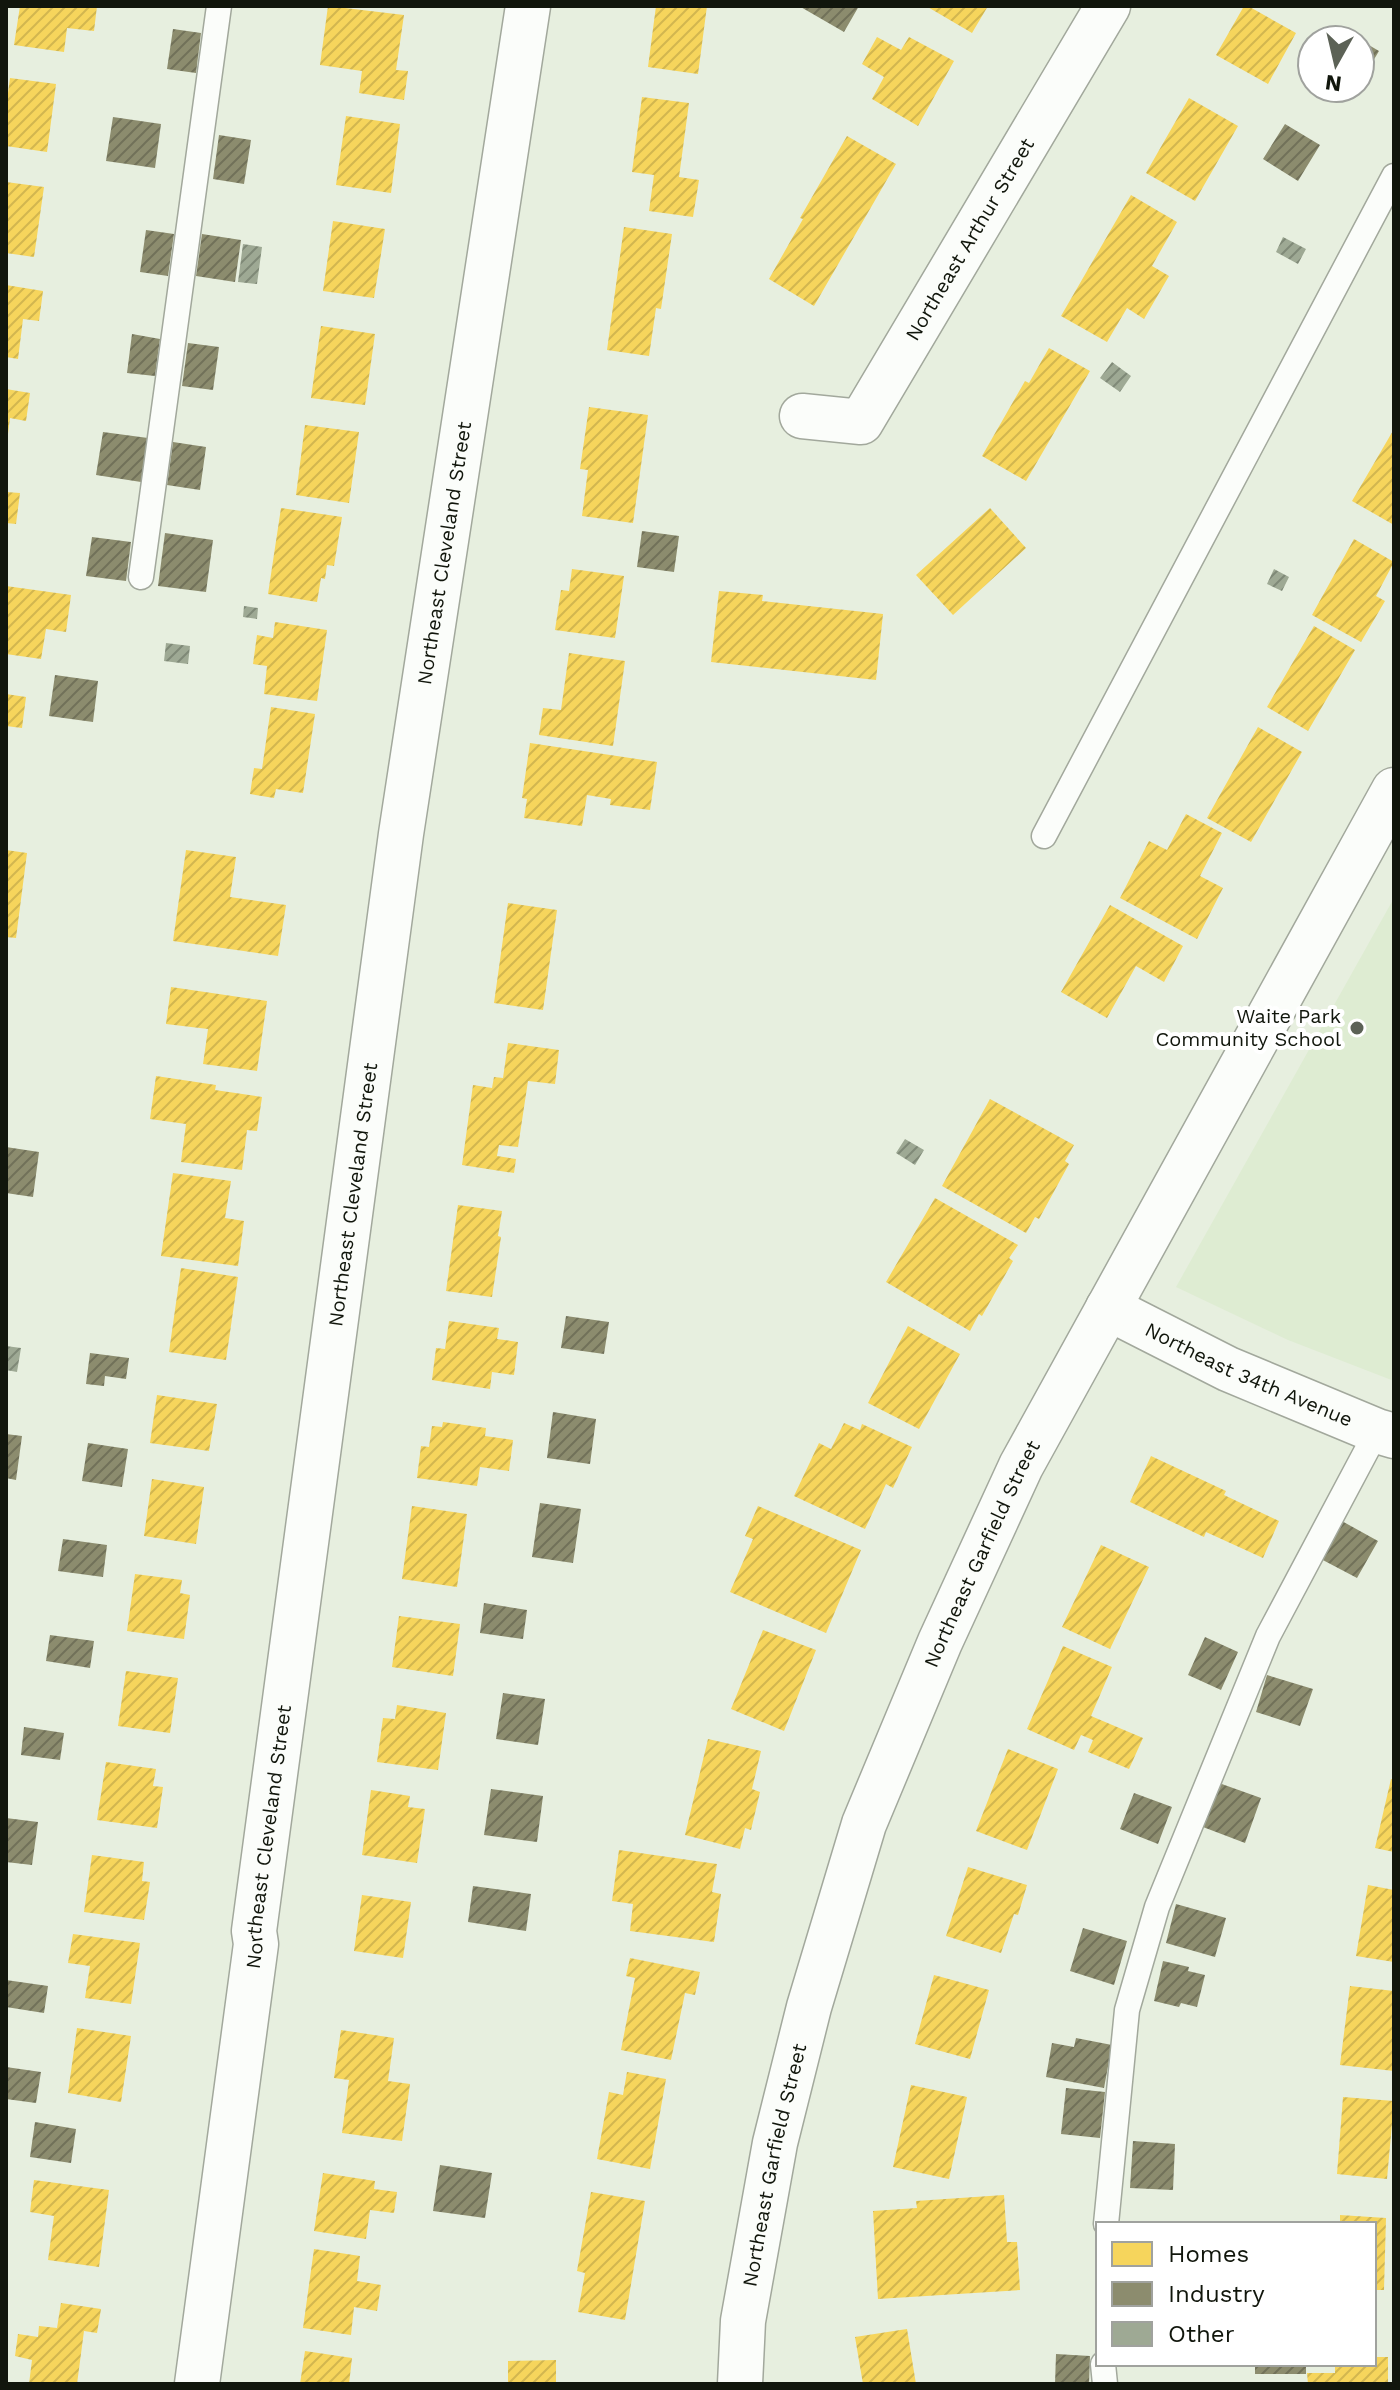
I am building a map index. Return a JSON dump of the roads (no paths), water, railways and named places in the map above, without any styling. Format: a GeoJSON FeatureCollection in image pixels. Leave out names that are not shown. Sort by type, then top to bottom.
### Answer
{"type":"FeatureCollection","features":[{"type":"Feature","properties":{"kind":"street","name":"Northeast Cleveland Street"},"geometry":{"type":"LineString","coordinates":[[197,2384],[256,1944],[254,1931],[401,834],[528,6]]}},
{"type":"Feature","properties":{"kind":"street","name":"Northeast Arthur Street"},"geometry":{"type":"LineString","coordinates":[[802,416],[861,422],[1108,6]]}},
{"type":"Feature","properties":{"kind":"street","name":"Northeast Garfield Street"},"geometry":{"type":"LineString","coordinates":[[740,2384],[743,2321],[775,2143],[809,2007],[864,1824],[940,1642],[1021,1466],[1394,790]]}},
{"type":"Feature","properties":{"kind":"street","name":"Northeast 34th Avenue"},"geometry":{"type":"LineString","coordinates":[[1108,1308],[1228,1369],[1386,1434]]}},
{"type":"Feature","properties":{"kind":"lane"},"geometry":{"type":"LineString","coordinates":[[141,577],[219,6]]}},
{"type":"Feature","properties":{"kind":"lane"},"geometry":{"type":"LineString","coordinates":[[1044,836],[1394,176]]}},
{"type":"Feature","properties":{"kind":"lane"},"geometry":{"type":"LineString","coordinates":[[1106,2222],[1127,2010],[1157,1907],[1268,1636],[1386,1434]]}},
{"type":"Feature","properties":{"kind":"place","name":"Waite Park Community School"},"geometry":{"type":"Point","coordinates":[1357,1028]}}]}
